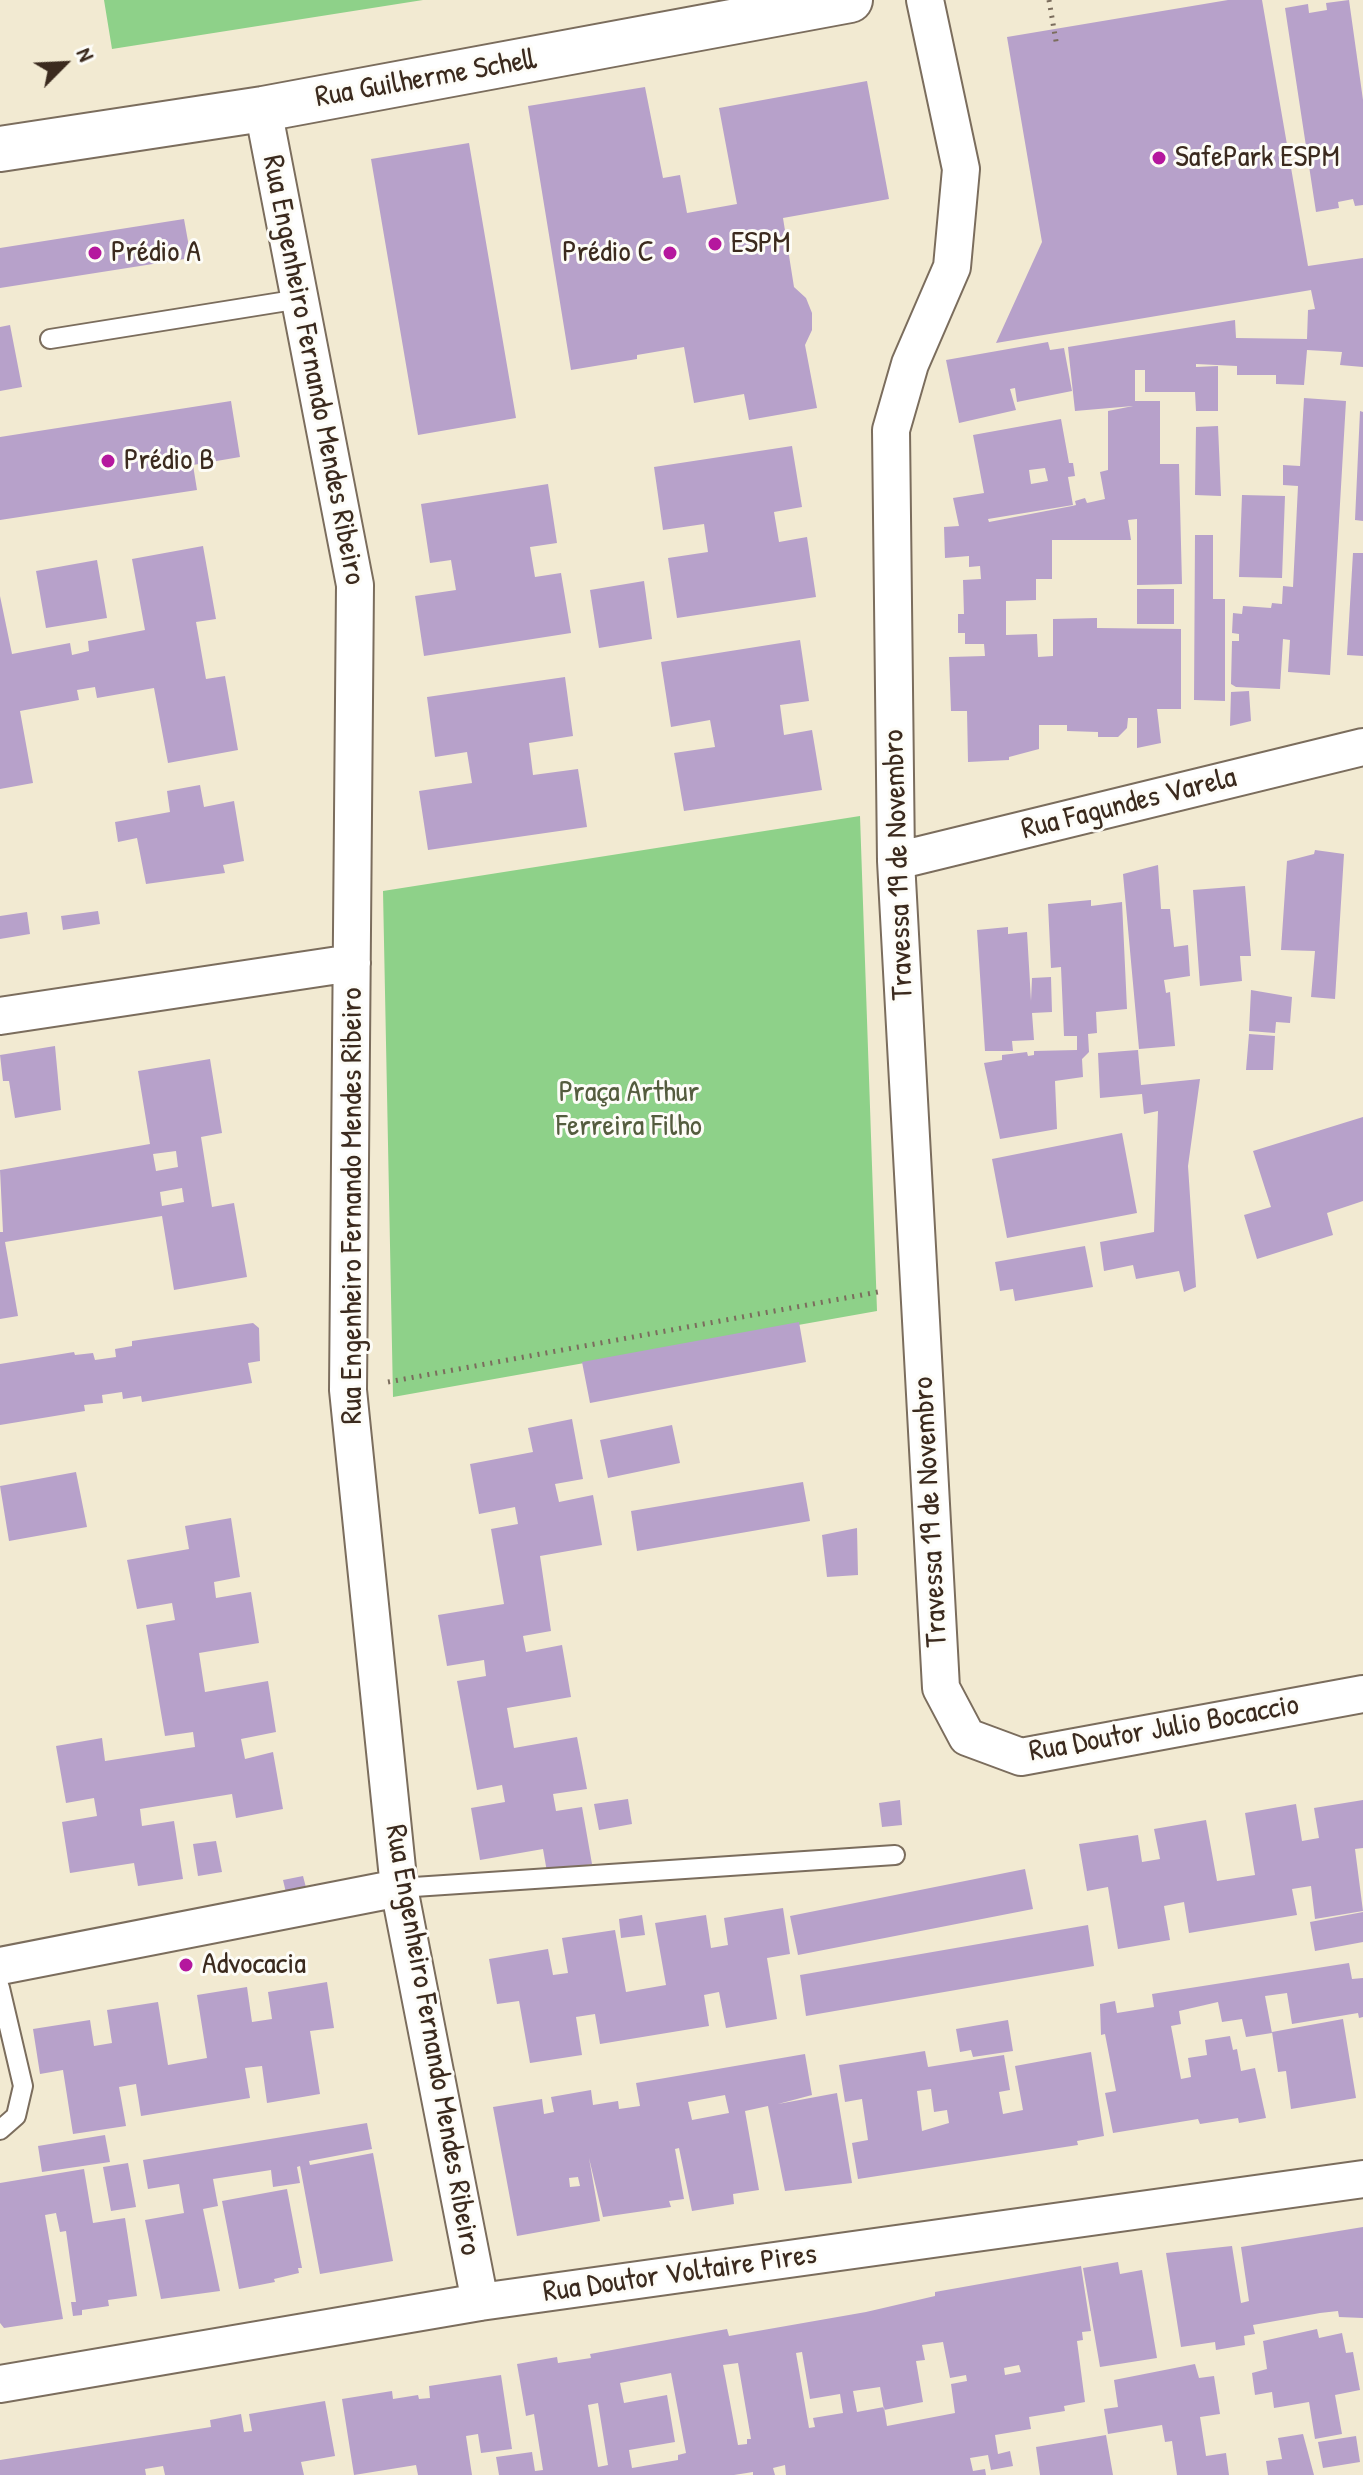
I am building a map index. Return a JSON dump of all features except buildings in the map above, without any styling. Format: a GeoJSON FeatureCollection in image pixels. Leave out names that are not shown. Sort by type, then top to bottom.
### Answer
{"type":"FeatureCollection","features":[{"type":"Feature","properties":{"kind":"street","name":"Rua Guilherme Schell"},"geometry":{"type":"LineString","coordinates":[[0,149],[263,109],[850,0]]}},
{"type":"Feature","properties":{"kind":"street","name":"Travessa 19 de Novembro"},"geometry":{"type":"LineString","coordinates":[[925,0],[961,169],[952,267],[910,364],[891,430],[896,861],[941,1688],[967,1737]]}},
{"type":"Feature","properties":{"kind":"street","name":"Rua Engenheiro Fernando Mendes Ribeiro"},"geometry":{"type":"LineString","coordinates":[[263,109],[355,585],[348,1390],[399,1888],[480,2302]]}},
{"type":"Feature","properties":{"kind":"street","name":"Rua Fagundes Varela"},"geometry":{"type":"LineString","coordinates":[[896,861],[1363,747]]}},
{"type":"Feature","properties":{"kind":"street"},"geometry":{"type":"LineString","coordinates":[[0,1016],[352,963]]}},
{"type":"Feature","properties":{"kind":"street","name":"Rua Doutor Julio Bocaccio"},"geometry":{"type":"LineString","coordinates":[[967,1737],[1021,1757],[1363,1694]]}},
{"type":"Feature","properties":{"kind":"street"},"geometry":{"type":"LineString","coordinates":[[0,1966],[399,1888]]}},
{"type":"Feature","properties":{"kind":"street","name":"Rua Doutor Voltaire Pires"},"geometry":{"type":"LineString","coordinates":[[0,2384],[480,2302],[1363,2179]]}},
{"type":"Feature","properties":{"kind":"lane"},"geometry":{"type":"LineString","coordinates":[[50,339],[300,299]]}},
{"type":"Feature","properties":{"kind":"lane"},"geometry":{"type":"LineString","coordinates":[[399,1888],[895,1855]]}},
{"type":"Feature","properties":{"kind":"lane"},"geometry":{"type":"LineString","coordinates":[[0,1988],[23,2086],[16,2116],[0,2130]]}},
{"type":"Feature","properties":{"kind":"path"},"geometry":{"type":"LineString","coordinates":[[1049,0],[1057,47]]}},
{"type":"Feature","properties":{"kind":"path"},"geometry":{"type":"LineString","coordinates":[[348,1390],[918,1285]]}},
{"type":"Feature","properties":{"kind":"green space"},"geometry":{"type":"Polygon","coordinates":[[[104,0],[423,0],[112,49],[104,0]]]}},
{"type":"Feature","properties":{"kind":"green space","name":"Praça Arthur Ferreira Filho"},"geometry":{"type":"Polygon","coordinates":[[[860,816],[877,1311],[393,1397],[383,891],[860,816]]]}},
{"type":"Feature","properties":{"kind":"place","name":"SafePark ESPM"},"geometry":{"type":"Point","coordinates":[1159,158]}},
{"type":"Feature","properties":{"kind":"place","name":"ESPM"},"geometry":{"type":"Point","coordinates":[715,244]}},
{"type":"Feature","properties":{"kind":"place","name":"Prédio A"},"geometry":{"type":"Point","coordinates":[95,253]}},
{"type":"Feature","properties":{"kind":"place","name":"Prédio C"},"geometry":{"type":"Point","coordinates":[670,253]}},
{"type":"Feature","properties":{"kind":"place","name":"Prédio B"},"geometry":{"type":"Point","coordinates":[108,461]}},
{"type":"Feature","properties":{"kind":"place","name":"Advocacia"},"geometry":{"type":"Point","coordinates":[186,1965]}}]}
